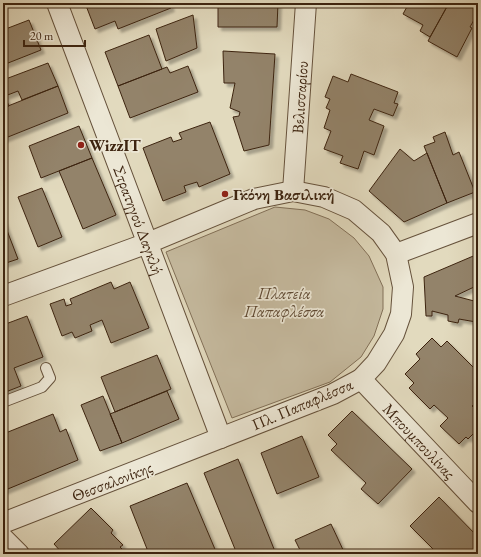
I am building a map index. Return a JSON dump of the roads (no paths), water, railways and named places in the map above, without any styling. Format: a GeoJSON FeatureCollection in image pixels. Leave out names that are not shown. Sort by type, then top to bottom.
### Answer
{"type":"FeatureCollection","features":[{"type":"Feature","properties":{"kind":"street","name":"Στρατηγού Δαγκλή"},"geometry":{"type":"LineString","coordinates":[[57,3],[221,438]]}},
{"type":"Feature","properties":{"kind":"street","name":"Βελισσαρίου"},"geometry":{"type":"LineString","coordinates":[[293,191],[306,3]]}},
{"type":"Feature","properties":{"kind":"street"},"geometry":{"type":"LineString","coordinates":[[3,296],[148,243],[254,199],[293,191]]}},
{"type":"Feature","properties":{"kind":"street","name":"Πλ. Παπαφλέσσα"},"geometry":{"type":"LineString","coordinates":[[221,438],[333,394],[361,379],[376,363],[394,334],[401,314],[403,287],[396,254],[381,233],[354,210],[324,197],[293,191]]}},
{"type":"Feature","properties":{"kind":"street"},"geometry":{"type":"LineString","coordinates":[[396,254],[478,223]]}},
{"type":"Feature","properties":{"kind":"street","name":"Μπουμπουλίνας"},"geometry":{"type":"LineString","coordinates":[[361,379],[478,504]]}},
{"type":"Feature","properties":{"kind":"street","name":"Θεσσαλονίκης"},"geometry":{"type":"LineString","coordinates":[[3,523],[221,438]]}},
{"type":"Feature","properties":{"kind":"street"},"geometry":{"type":"LineString","coordinates":[[3,538],[19,554]]}},
{"type":"Feature","properties":{"kind":"lane"},"geometry":{"type":"LineString","coordinates":[[3,402],[42,387],[50,378],[46,368]]}},
{"type":"Feature","properties":{"kind":"place","name":"WizzIT"},"geometry":{"type":"Point","coordinates":[81,145]}},
{"type":"Feature","properties":{"kind":"place","name":"Γκόνη Βασιλική"},"geometry":{"type":"Point","coordinates":[225,194]}},
{"type":"Feature","properties":{"kind":"park label","name":"Πλατεία Παπαφλέσσα"},"geometry":{"type":"Point","coordinates":[284,302]}}]}
